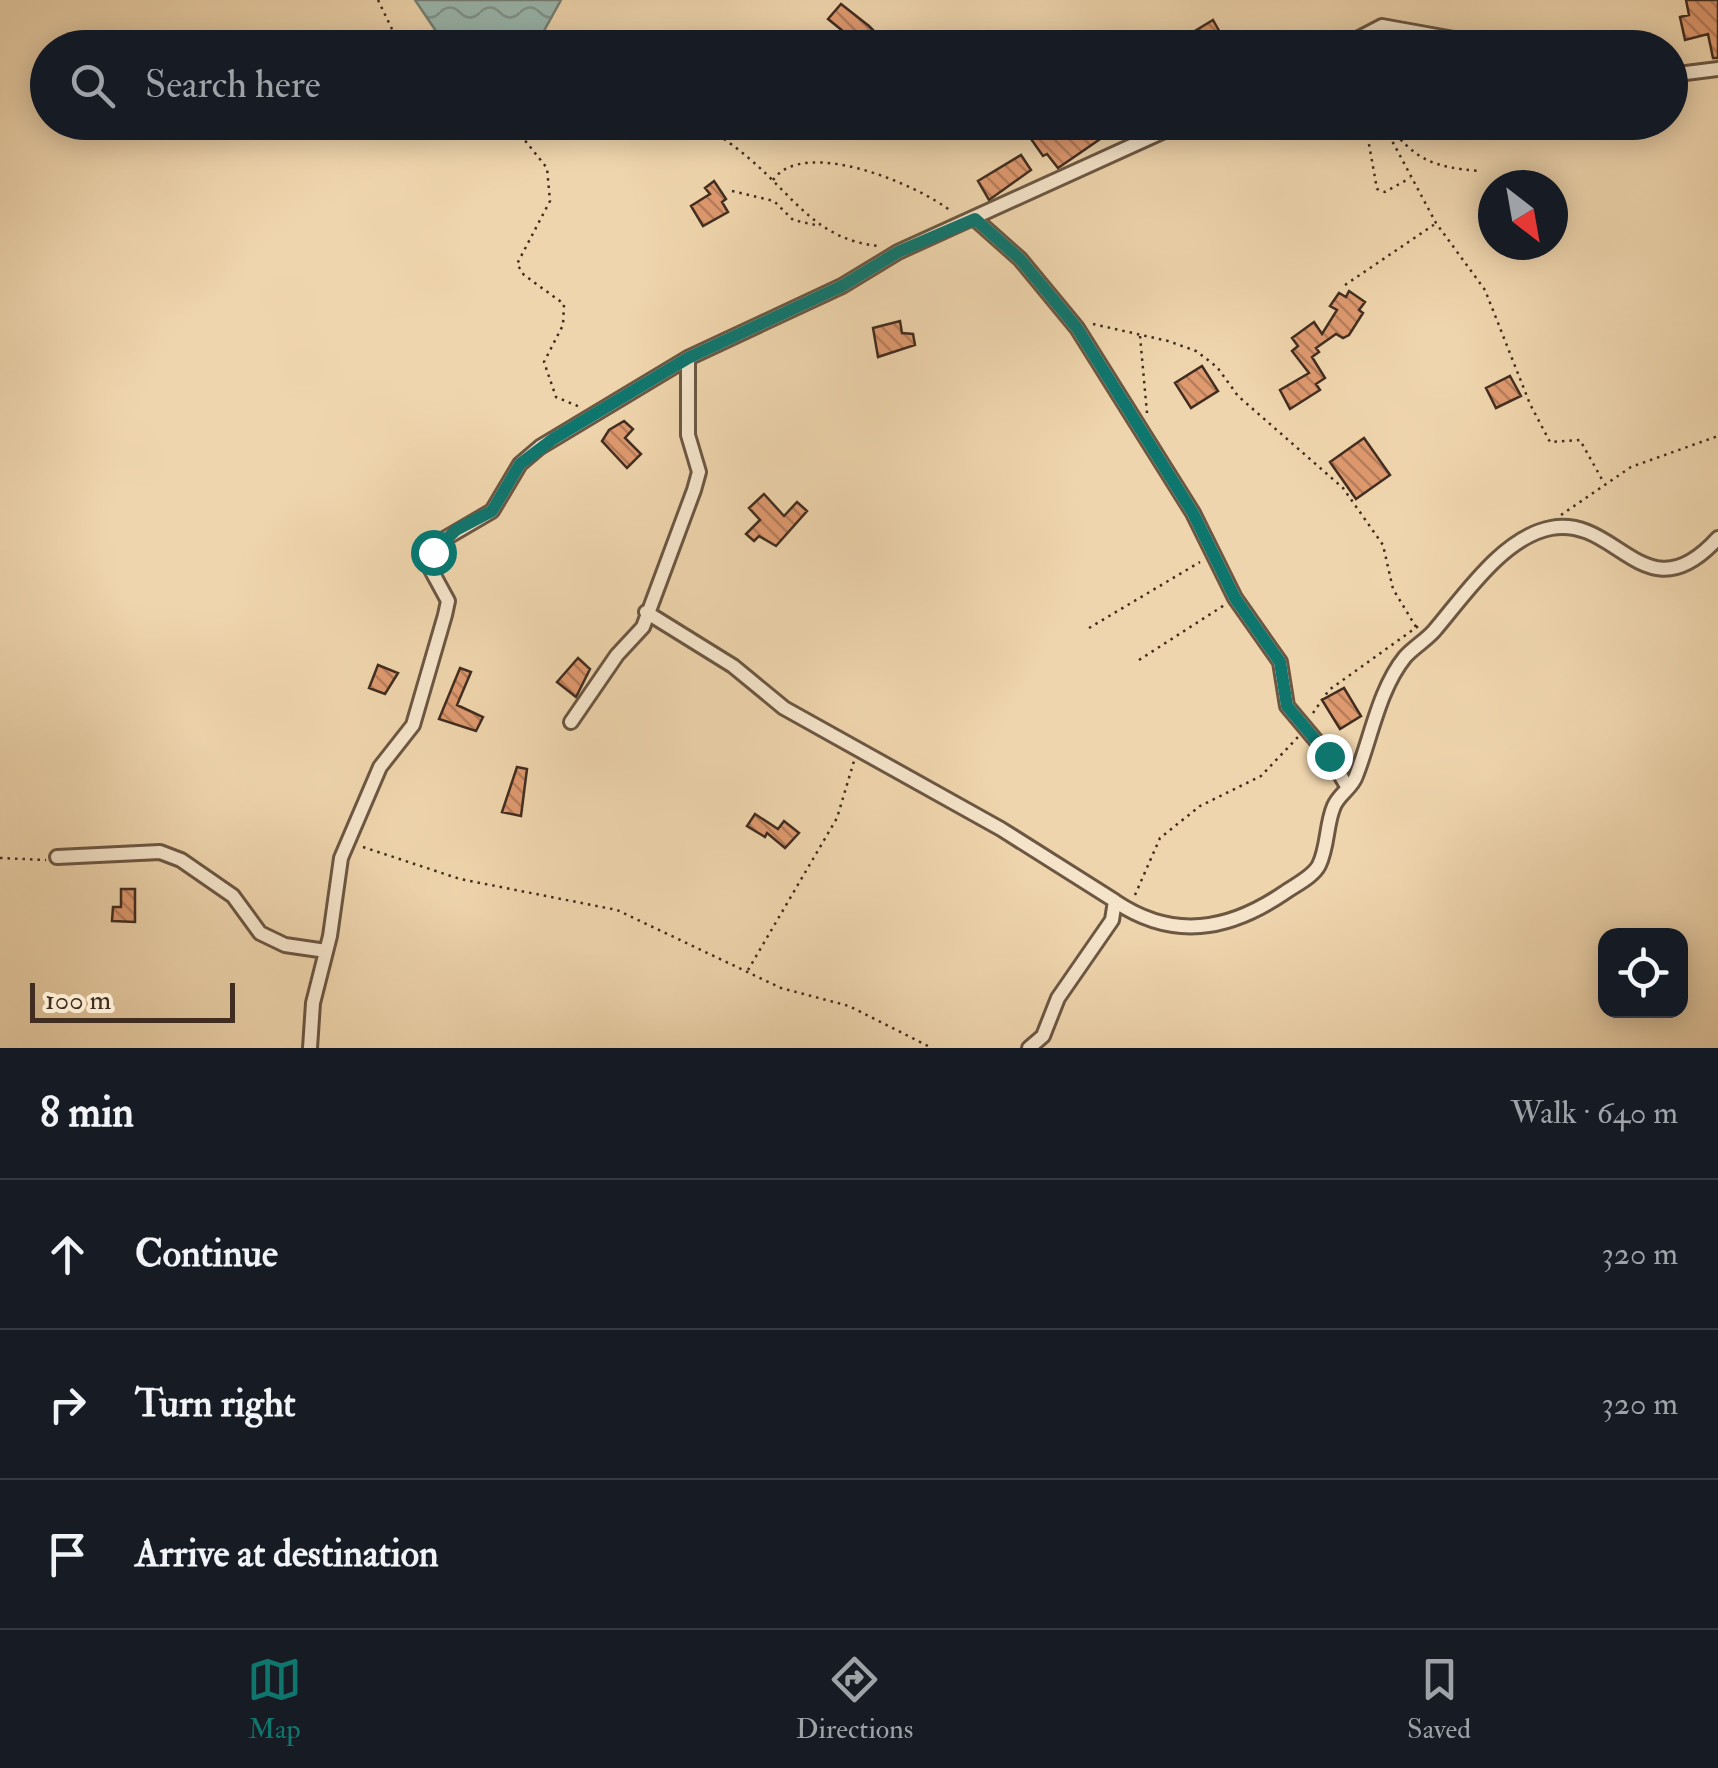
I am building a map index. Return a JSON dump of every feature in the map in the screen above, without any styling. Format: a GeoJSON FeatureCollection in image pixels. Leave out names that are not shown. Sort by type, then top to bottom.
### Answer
{"type":"FeatureCollection","features":[{"type":"Feature","properties":{"kind":"street"},"geometry":{"type":"LineString","coordinates":[[1374,30],[1382,26],[1404,30]]}},
{"type":"Feature","properties":{"kind":"street"},"geometry":{"type":"LineString","coordinates":[[1688,73],[1718,69]]}},
{"type":"Feature","properties":{"kind":"street"},"geometry":{"type":"LineString","coordinates":[[310,1048],[313,1003],[326,951],[336,875],[380,768],[415,718],[448,605],[430,568],[433,552],[456,530],[492,511],[527,457],[688,358],[842,286],[906,248],[1073,170],[1152,140]]}},
{"type":"Feature","properties":{"kind":"street"},"geometry":{"type":"LineString","coordinates":[[970,221],[1020,259],[1067,318],[1172,479],[1235,598],[1280,662],[1287,706],[1348,788]]}},
{"type":"Feature","properties":{"kind":"street"},"geometry":{"type":"LineString","coordinates":[[571,722],[617,655],[643,627],[698,478],[688,435],[688,358]]}},
{"type":"Feature","properties":{"kind":"street"},"geometry":{"type":"LineString","coordinates":[[646,612],[733,666],[784,708],[1000,828],[1119,905],[1165,926],[1221,925],[1238,919],[1314,872],[1320,863],[1332,809],[1348,788],[1404,658],[1514,543],[1551,528],[1588,528],[1623,556],[1674,568],[1692,564],[1718,538]]}},
{"type":"Feature","properties":{"kind":"street"},"geometry":{"type":"LineString","coordinates":[[57,857],[160,852],[226,890],[260,933],[285,945],[326,951]]}},
{"type":"Feature","properties":{"kind":"street"},"geometry":{"type":"LineString","coordinates":[[1030,1048],[1043,1036],[1058,998],[1119,905]]}},
{"type":"Feature","properties":{"kind":"path"},"geometry":{"type":"LineString","coordinates":[[378,0],[392,30]]}},
{"type":"Feature","properties":{"kind":"path"},"geometry":{"type":"LineString","coordinates":[[525,140],[547,168],[550,201],[517,264],[524,275],[558,296],[566,309],[563,325],[544,362],[550,388],[570,405],[608,406]]}},
{"type":"Feature","properties":{"kind":"path"},"geometry":{"type":"LineString","coordinates":[[721,140],[821,226],[854,244],[906,248]]}},
{"type":"Feature","properties":{"kind":"path"},"geometry":{"type":"LineString","coordinates":[[1368,140],[1377,190],[1385,192],[1411,178]]}},
{"type":"Feature","properties":{"kind":"path"},"geometry":{"type":"LineString","coordinates":[[1393,140],[1436,223],[1485,290],[1530,404],[1550,442],[1580,440],[1604,483]]}},
{"type":"Feature","properties":{"kind":"path"},"geometry":{"type":"LineString","coordinates":[[1402,140],[1421,158],[1444,169],[1478,171]]}},
{"type":"Feature","properties":{"kind":"path"},"geometry":{"type":"LineString","coordinates":[[772,182],[780,171],[803,161],[843,166],[930,198],[970,221]]}},
{"type":"Feature","properties":{"kind":"path"},"geometry":{"type":"LineString","coordinates":[[732,190],[774,201],[794,220],[821,226]]}},
{"type":"Feature","properties":{"kind":"path"},"geometry":{"type":"LineString","coordinates":[[1344,285],[1436,223]]}},
{"type":"Feature","properties":{"kind":"path"},"geometry":{"type":"LineString","coordinates":[[1067,318],[1196,351],[1208,359],[1238,396],[1343,488],[1383,544],[1393,590],[1416,627]]}},
{"type":"Feature","properties":{"kind":"path"},"geometry":{"type":"LineString","coordinates":[[1140,335],[1141,381],[1149,420]]}},
{"type":"Feature","properties":{"kind":"path"},"geometry":{"type":"LineString","coordinates":[[1551,528],[1568,508],[1642,462],[1718,436]]}},
{"type":"Feature","properties":{"kind":"path"},"geometry":{"type":"LineString","coordinates":[[1089,628],[1214,554]]}},
{"type":"Feature","properties":{"kind":"path"},"geometry":{"type":"LineString","coordinates":[[1139,660],[1235,598]]}},
{"type":"Feature","properties":{"kind":"path"},"geometry":{"type":"LineString","coordinates":[[1119,905],[1149,872],[1160,838],[1200,806],[1261,776],[1306,728],[1329,690],[1429,619]]}},
{"type":"Feature","properties":{"kind":"path"},"geometry":{"type":"LineString","coordinates":[[748,970],[837,818],[857,750]]}},
{"type":"Feature","properties":{"kind":"path"},"geometry":{"type":"LineString","coordinates":[[348,842],[460,878],[617,910],[789,991],[849,1006],[932,1048]]}},
{"type":"Feature","properties":{"kind":"path"},"geometry":{"type":"LineString","coordinates":[[0,858],[40,861],[57,857]]}},
{"type":"Feature","properties":{"kind":"water"},"geometry":{"type":"Polygon","coordinates":[[[415,0],[561,0],[544,30],[435,30],[415,0]]]}},
{"type":"Feature","properties":{"kind":"building"},"geometry":{"type":"Polygon","coordinates":[[[1686,0],[1718,0],[1718,58],[1713,58],[1708,34],[1688,39],[1688,30],[1683,30],[1680,17],[1689,15],[1686,0]]]}},
{"type":"Feature","properties":{"kind":"building"},"geometry":{"type":"Polygon","coordinates":[[[841,4],[873,30],[842,30],[828,19],[841,4]]]}},
{"type":"Feature","properties":{"kind":"building"},"geometry":{"type":"Polygon","coordinates":[[[1213,20],[1219,30],[1197,30],[1213,20]]]}},
{"type":"Feature","properties":{"kind":"building"},"geometry":{"type":"Polygon","coordinates":[[[1032,140],[1099,140],[1058,168],[1047,154],[1043,156],[1032,140]]]}},
{"type":"Feature","properties":{"kind":"building"},"geometry":{"type":"Polygon","coordinates":[[[1021,155],[1031,170],[989,200],[978,181],[1021,155]]]}},
{"type":"Feature","properties":{"kind":"building"},"geometry":{"type":"Polygon","coordinates":[[[714,181],[726,199],[722,202],[728,212],[703,226],[691,206],[710,194],[705,188],[714,181]]]}},
{"type":"Feature","properties":{"kind":"building"},"geometry":{"type":"Polygon","coordinates":[[[1349,291],[1365,302],[1359,310],[1363,313],[1349,335],[1343,338],[1336,334],[1316,348],[1319,352],[1312,357],[1325,378],[1316,384],[1320,390],[1290,409],[1280,390],[1309,373],[1292,351],[1298,346],[1292,338],[1314,322],[1322,334],[1337,310],[1330,306],[1339,293],[1346,297],[1349,291]]]}},
{"type":"Feature","properties":{"kind":"building"},"geometry":{"type":"Polygon","coordinates":[[[900,321],[902,333],[913,334],[915,345],[878,357],[873,328],[900,321]]]}},
{"type":"Feature","properties":{"kind":"building"},"geometry":{"type":"Polygon","coordinates":[[[1202,366],[1218,391],[1191,408],[1175,383],[1202,366]]]}},
{"type":"Feature","properties":{"kind":"building"},"geometry":{"type":"Polygon","coordinates":[[[1510,376],[1521,396],[1496,408],[1486,388],[1510,376]]]}},
{"type":"Feature","properties":{"kind":"building"},"geometry":{"type":"Polygon","coordinates":[[[624,421],[633,429],[625,438],[641,454],[627,468],[602,441],[609,430],[624,421]]]}},
{"type":"Feature","properties":{"kind":"building"},"geometry":{"type":"Polygon","coordinates":[[[1364,438],[1390,475],[1356,499],[1330,462],[1364,438]]]}},
{"type":"Feature","properties":{"kind":"building"},"geometry":{"type":"Polygon","coordinates":[[[764,494],[784,516],[797,502],[807,511],[776,546],[759,536],[754,541],[746,534],[760,520],[749,508],[764,494]]]}},
{"type":"Feature","properties":{"kind":"building"},"geometry":{"type":"Polygon","coordinates":[[[578,658],[590,669],[576,697],[557,682],[578,658]]]}},
{"type":"Feature","properties":{"kind":"building"},"geometry":{"type":"Polygon","coordinates":[[[378,665],[398,673],[385,694],[369,688],[378,665]]]}},
{"type":"Feature","properties":{"kind":"building"},"geometry":{"type":"Polygon","coordinates":[[[460,668],[471,672],[457,705],[483,717],[476,731],[439,719],[460,668]]]}},
{"type":"Feature","properties":{"kind":"building"},"geometry":{"type":"Polygon","coordinates":[[[1344,688],[1361,716],[1340,729],[1322,700],[1344,688]]]}},
{"type":"Feature","properties":{"kind":"building"},"geometry":{"type":"Polygon","coordinates":[[[517,767],[527,769],[521,816],[502,812],[517,767]]]}},
{"type":"Feature","properties":{"kind":"building"},"geometry":{"type":"Polygon","coordinates":[[[755,814],[778,829],[784,821],[799,833],[785,848],[767,833],[765,837],[747,826],[755,814]]]}},
{"type":"Feature","properties":{"kind":"building"},"geometry":{"type":"Polygon","coordinates":[[[121,889],[135,889],[135,922],[112,921],[113,907],[121,907],[121,889]]]}},
{"type":"Feature","properties":{"kind":"route"},"geometry":{"type":"LineString","coordinates":[[433,552],[439,542],[456,530],[492,511],[520,464],[553,439],[688,358],[842,286],[898,252],[975,219],[1006,244],[1077,328],[1117,398],[1193,513],[1235,598],[1280,662],[1290,712],[1329,756]]}}]}
